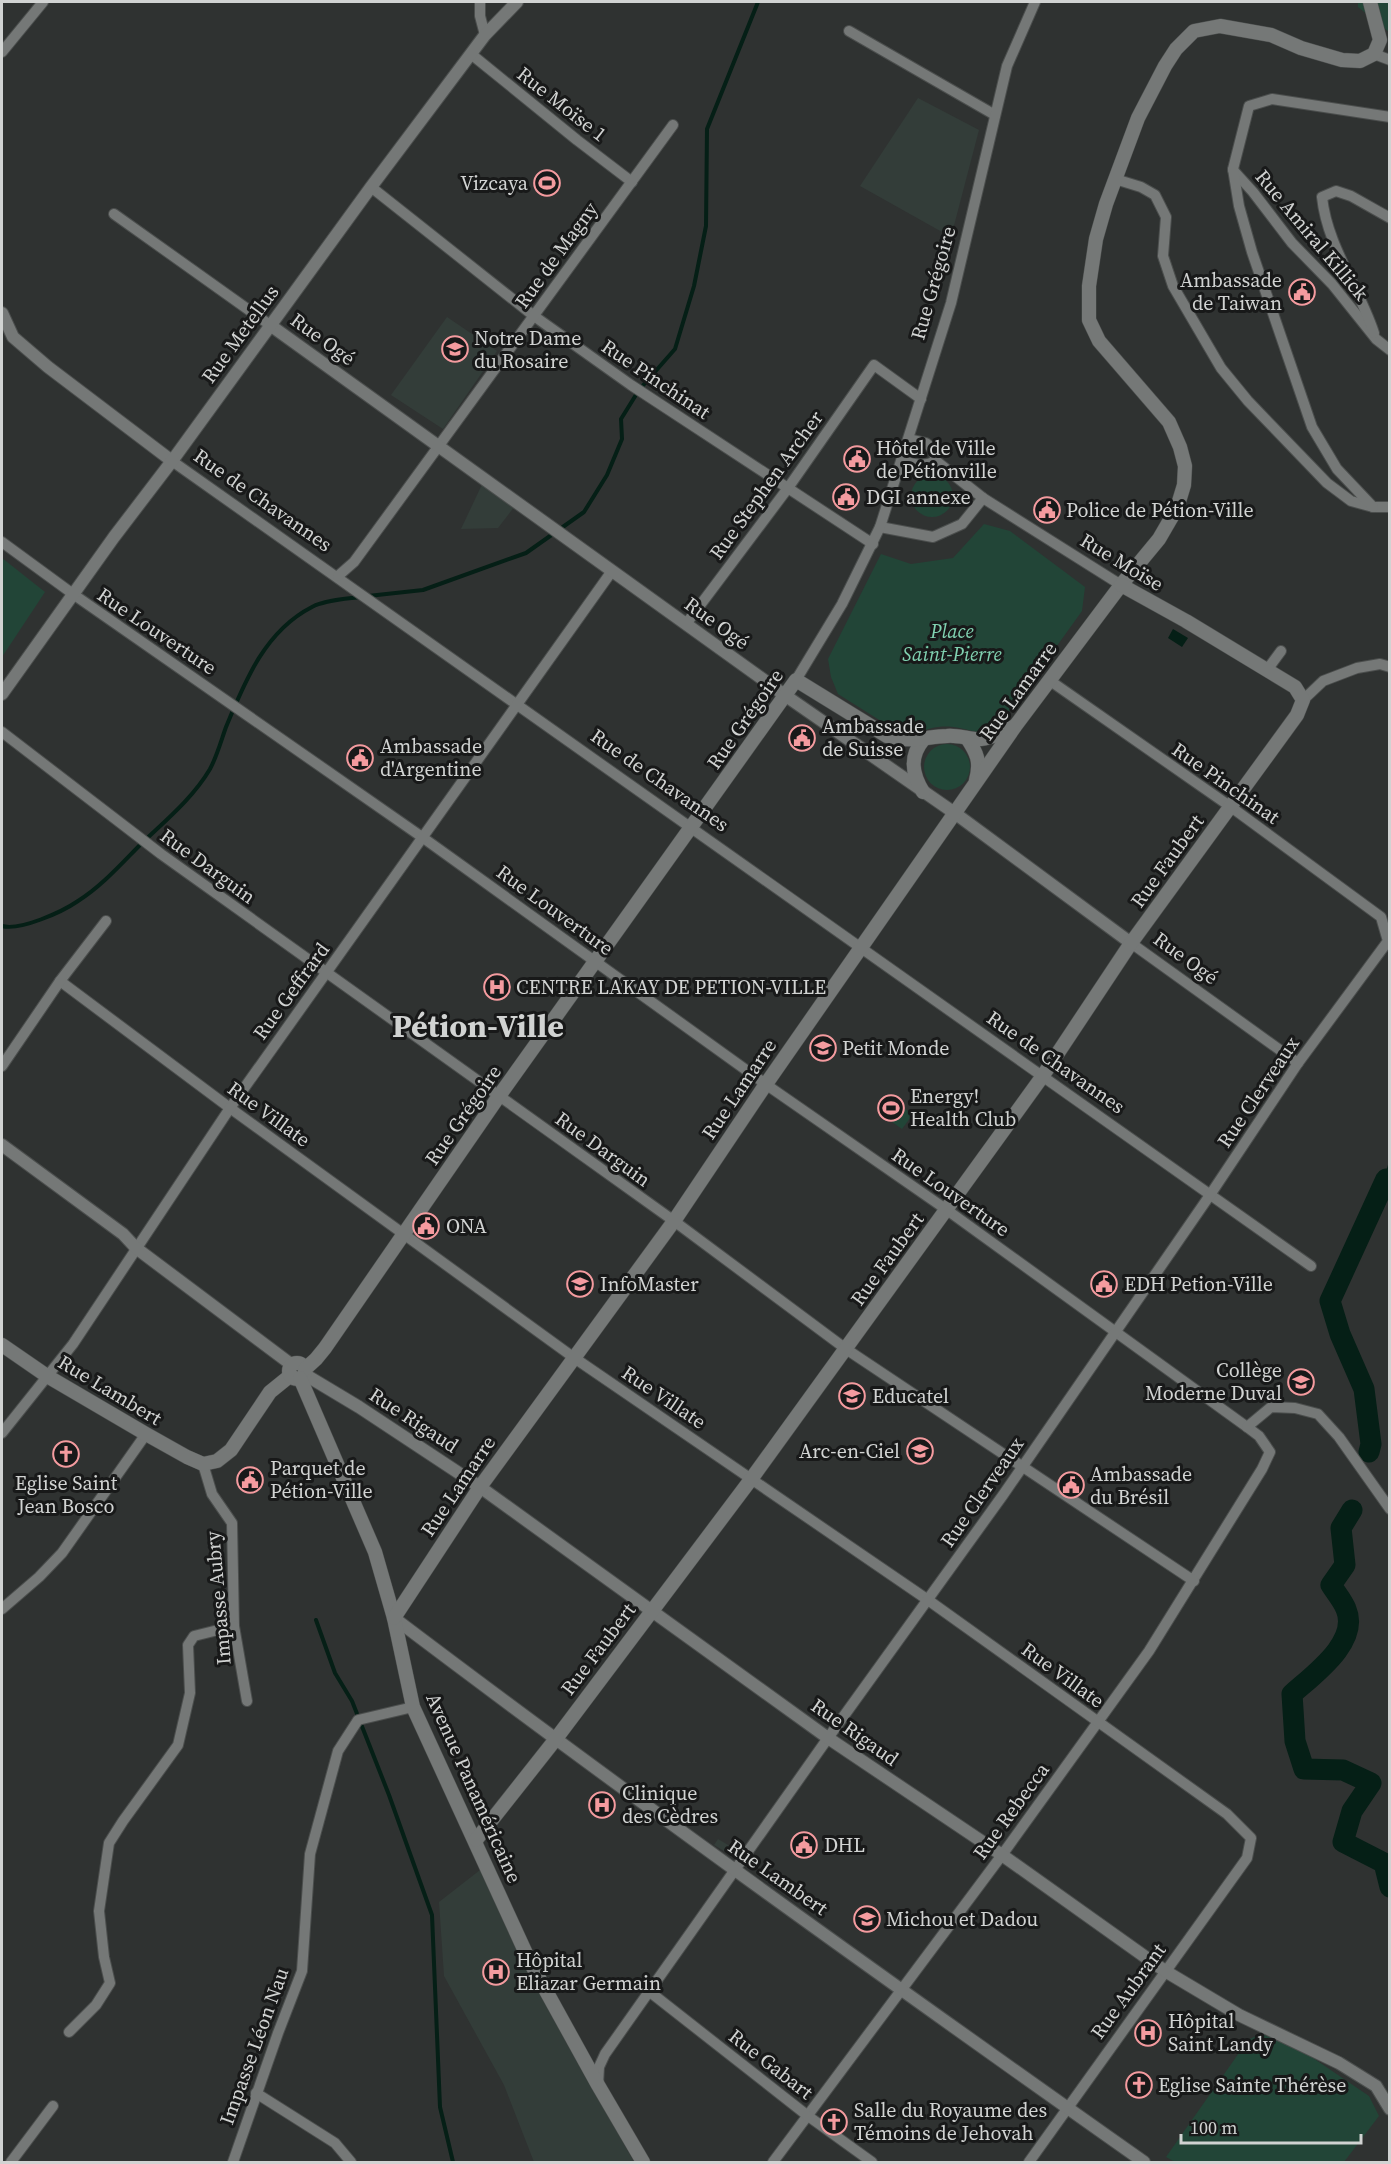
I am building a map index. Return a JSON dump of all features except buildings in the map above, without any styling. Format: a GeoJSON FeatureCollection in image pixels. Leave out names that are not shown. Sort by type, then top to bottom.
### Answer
{"type":"FeatureCollection","features":[{"type":"Feature","properties":{"kind":"main road"},"geometry":{"type":"LineString","coordinates":[[1370,2],[1380,40],[1374,54]]}},
{"type":"Feature","properties":{"kind":"main road","name":"Rue Lamarre"},"geometry":{"type":"LineString","coordinates":[[394,1618],[480,1487],[674,1221],[861,946],[956,814],[1016,725],[1121,585],[1159,539],[1177,508],[1184,485],[1185,466],[1180,447],[1168,422],[1099,341],[1089,320],[1089,285],[1096,239],[1138,118],[1165,66],[1176,49],[1194,31],[1220,26],[1271,35],[1310,51],[1342,60],[1360,61],[1374,54]]}},
{"type":"Feature","properties":{"kind":"main road","name":"Rue Moïse"},"geometry":{"type":"LineString","coordinates":[[1121,585],[1186,621],[1295,687],[1303,700]]}},
{"type":"Feature","properties":{"kind":"main road"},"geometry":{"type":"LineString","coordinates":[[796,680],[887,736],[907,741],[951,736],[988,738],[1016,725]]}},
{"type":"Feature","properties":{"kind":"main road","name":"Rue Grégoire"},"geometry":{"type":"LineString","coordinates":[[203,1464],[217,1461],[231,1450],[270,1392],[316,1359],[325,1348],[499,1096],[796,680]]}},
{"type":"Feature","properties":{"kind":"main road","name":"Rue Faubert"},"geometry":{"type":"LineString","coordinates":[[476,1840],[555,1740],[752,1479],[1042,1077],[1131,943],[1298,715],[1303,700]]}},
{"type":"Feature","properties":{"kind":"main road"},"geometry":{"type":"LineString","coordinates":[[967,738],[977,754],[979,763],[975,785]]}},
{"type":"Feature","properties":{"kind":"main road"},"geometry":{"type":"LineString","coordinates":[[923,740],[914,753],[912,761],[915,777],[923,792]]}},
{"type":"Feature","properties":{"kind":"main road","name":"Rue Lambert"},"geometry":{"type":"LineString","coordinates":[[2,1345],[47,1376],[146,1434],[203,1464]]}},
{"type":"Feature","properties":{"kind":"main road","name":"Avenue Panaméricaine"},"geometry":{"type":"LineString","coordinates":[[298,1372],[375,1552],[394,1618],[413,1707],[476,1840],[529,1960],[643,2163]]}},
{"type":"Feature","properties":{"kind":"street"},"geometry":{"type":"LineString","coordinates":[[2,52],[43,2]]}},
{"type":"Feature","properties":{"kind":"street"},"geometry":{"type":"LineString","coordinates":[[480,2],[484,35]]}},
{"type":"Feature","properties":{"kind":"street","name":"Rue Metellus"},"geometry":{"type":"LineString","coordinates":[[2,694],[114,537],[484,35],[517,2]]}},
{"type":"Feature","properties":{"kind":"street","name":"Rue Grégoire"},"geometry":{"type":"LineString","coordinates":[[796,680],[842,604],[880,527],[903,461],[932,358],[951,303],[1007,66],[1035,2]]}},
{"type":"Feature","properties":{"kind":"street"},"geometry":{"type":"LineString","coordinates":[[849,31],[995,115]]}},
{"type":"Feature","properties":{"kind":"street","name":"Rue Moïse 1"},"geometry":{"type":"LineString","coordinates":[[471,54],[632,182]]}},
{"type":"Feature","properties":{"kind":"street"},"geometry":{"type":"LineString","coordinates":[[1374,54],[1389,60]]}},
{"type":"Feature","properties":{"kind":"street"},"geometry":{"type":"LineString","coordinates":[[1373,507],[1337,469],[1312,427],[1252,252],[1239,206],[1233,170],[1249,106],[1272,99],[1389,117]]}},
{"type":"Feature","properties":{"kind":"street","name":"Rue de Magny"},"geometry":{"type":"LineString","coordinates":[[338,576],[354,562],[673,125]]}},
{"type":"Feature","properties":{"kind":"street","name":"Rue Amiral Killick"},"geometry":{"type":"LineString","coordinates":[[1233,170],[1292,243],[1332,284],[1376,339],[1389,350]]}},
{"type":"Feature","properties":{"kind":"street"},"geometry":{"type":"LineString","coordinates":[[1115,179],[1141,187],[1155,195],[1166,218],[1163,256],[1173,285],[1221,368],[1272,428],[1328,483],[1351,501],[1373,507],[1389,507]]}},
{"type":"Feature","properties":{"kind":"street","name":"Rue Pinchinat"},"geometry":{"type":"LineString","coordinates":[[371,187],[534,316],[631,385],[873,544]]}},
{"type":"Feature","properties":{"kind":"street"},"geometry":{"type":"LineString","coordinates":[[1376,339],[1366,309],[1345,270],[1324,217],[1322,197],[1335,191],[1352,196],[1389,218]]}},
{"type":"Feature","properties":{"kind":"street","name":"Rue Ogé"},"geometry":{"type":"LineString","coordinates":[[114,214],[573,541],[786,696],[956,814],[1298,1063]]}},
{"type":"Feature","properties":{"kind":"street","name":"Rue de Chavannes"},"geometry":{"type":"LineString","coordinates":[[2,313],[12,337],[172,461],[338,576],[1311,1266]]}},
{"type":"Feature","properties":{"kind":"street","name":"Rue Stephen Archer"},"geometry":{"type":"LineString","coordinates":[[686,624],[788,488],[874,365],[921,399]]}},
{"type":"Feature","properties":{"kind":"street","name":"Rue Moïse"},"geometry":{"type":"LineString","coordinates":[[909,439],[926,443],[933,449],[936,461],[982,498],[1121,585]]}},
{"type":"Feature","properties":{"kind":"street"},"geometry":{"type":"LineString","coordinates":[[903,461],[916,465],[929,465],[936,461]]}},
{"type":"Feature","properties":{"kind":"street"},"geometry":{"type":"LineString","coordinates":[[880,527],[933,537],[963,524],[982,498]]}},
{"type":"Feature","properties":{"kind":"street","name":"Rue Louverture"},"geometry":{"type":"LineString","coordinates":[[2,542],[947,1210],[1247,1427],[1258,1436],[1270,1452],[1262,1469]]}},
{"type":"Feature","properties":{"kind":"street","name":"Rue Geffrard"},"geometry":{"type":"LineString","coordinates":[[2,1433],[73,1344],[230,1108],[612,571]]}},
{"type":"Feature","properties":{"kind":"street"},"geometry":{"type":"LineString","coordinates":[[1267,670],[1281,651]]}},
{"type":"Feature","properties":{"kind":"street"},"geometry":{"type":"LineString","coordinates":[[1303,700],[1323,681],[1357,668],[1380,664],[1389,667]]}},
{"type":"Feature","properties":{"kind":"street","name":"Rue Pinchinat"},"geometry":{"type":"LineString","coordinates":[[1049,680],[1231,807],[1381,917]]}},
{"type":"Feature","properties":{"kind":"street","name":"Rue Darguin"},"geometry":{"type":"LineString","coordinates":[[2,732],[128,830],[674,1221],[846,1349],[1194,1581]]}},
{"type":"Feature","properties":{"kind":"street","name":"Rue Clerveaux"},"geometry":{"type":"LineString","coordinates":[[598,2085],[599,2067],[605,2054],[1116,1332],[1298,1063],[1388,941],[1381,917]]}},
{"type":"Feature","properties":{"kind":"street"},"geometry":{"type":"LineString","coordinates":[[2,1066],[60,981],[106,921]]}},
{"type":"Feature","properties":{"kind":"street","name":"Rue Villate"},"geometry":{"type":"LineString","coordinates":[[60,981],[230,1108],[573,1357],[928,1600],[1227,1815],[1251,1838]]}},
{"type":"Feature","properties":{"kind":"street","name":"Rue Rigaud"},"geometry":{"type":"LineString","coordinates":[[2,1145],[123,1234],[136,1248],[298,1372],[358,1407],[480,1487],[828,1738],[1002,1855],[1165,1971],[1239,2015],[1339,2063],[1376,2086],[1389,2109]]}},
{"type":"Feature","properties":{"kind":"street"},"geometry":{"type":"LineString","coordinates":[[1247,1427],[1270,1407],[1295,1408],[1318,1414],[1339,1437],[1389,1509]]}},
{"type":"Feature","properties":{"kind":"street"},"geometry":{"type":"LineString","coordinates":[[2,1609],[39,1577],[62,1553],[146,1434]]}},
{"type":"Feature","properties":{"kind":"street","name":"Impasse Aubry"},"geometry":{"type":"LineString","coordinates":[[203,1464],[212,1494],[232,1524],[234,1626],[248,1701]]}},
{"type":"Feature","properties":{"kind":"street","name":"Rue Rebecca"},"geometry":{"type":"LineString","coordinates":[[773,2163],[1002,1855],[1149,1652],[1262,1469]]}},
{"type":"Feature","properties":{"kind":"street","name":"Rue Lambert"},"geometry":{"type":"LineString","coordinates":[[394,1618],[555,1740],[735,1871],[1144,2163]]}},
{"type":"Feature","properties":{"kind":"street"},"geometry":{"type":"LineString","coordinates":[[69,2032],[96,2005],[110,1983],[104,1957],[99,1911],[109,1843],[178,1745],[190,1693],[188,1645],[190,1640],[194,1636],[234,1626]]}},
{"type":"Feature","properties":{"kind":"street","name":"Impasse Léon Nau"},"geometry":{"type":"LineString","coordinates":[[232,2163],[302,1971],[310,1854],[338,1751],[358,1720],[413,1707]]}},
{"type":"Feature","properties":{"kind":"street","name":"Rue Aubrant"},"geometry":{"type":"LineString","coordinates":[[1029,2163],[1247,1858],[1251,1838]]}},
{"type":"Feature","properties":{"kind":"street","name":"Rue Gabart"},"geometry":{"type":"LineString","coordinates":[[650,1992],[808,2116],[872,2163]]}},
{"type":"Feature","properties":{"kind":"street"},"geometry":{"type":"LineString","coordinates":[[256,2093],[335,2143],[351,2163]]}},
{"type":"Feature","properties":{"kind":"street"},"geometry":{"type":"LineString","coordinates":[[11,2163],[53,2106]]}},
{"type":"Feature","properties":{"kind":"shaded area"},"geometry":{"type":"Polygon","coordinates":[[[918,98],[979,130],[951,237],[860,186],[918,98]]]}},
{"type":"Feature","properties":{"kind":"shaded area"},"geometry":{"type":"Polygon","coordinates":[[[447,317],[497,351],[443,429],[391,395],[447,317]]]}},
{"type":"Feature","properties":{"kind":"shaded area"},"geometry":{"type":"Polygon","coordinates":[[[485,478],[518,502],[498,528],[461,529],[485,478]]]}},
{"type":"Feature","properties":{"kind":"shaded area"},"geometry":{"type":"Polygon","coordinates":[[[1173,629],[1188,638],[1182,647],[1168,638],[1173,629]]]}},
{"type":"Feature","properties":{"kind":"shaded area"},"geometry":{"type":"Polygon","coordinates":[[[718,1839],[740,1852],[736,1858],[714,1845],[718,1839]]]}},
{"type":"Feature","properties":{"kind":"shaded area"},"geometry":{"type":"Polygon","coordinates":[[[480,1870],[549,2010],[634,2162],[534,2162],[504,2085],[444,1976],[439,1902],[480,1870]]]}},
{"type":"Feature","properties":{"kind":"green space"},"geometry":{"type":"Polygon","coordinates":[[[1358,2],[1389,2],[1389,32],[1358,7],[1358,2]]]}},
{"type":"Feature","properties":{"kind":"green space"},"geometry":{"type":"Polygon","coordinates":[[[932,475],[947,481],[953,496],[947,511],[932,517],[917,511],[911,496],[917,481],[932,475]]]}},
{"type":"Feature","properties":{"kind":"green space","name":"Place Saint-Pierre"},"geometry":{"type":"Polygon","coordinates":[[[984,524],[1010,531],[1085,587],[1082,611],[1006,717],[979,733],[946,726],[930,728],[913,735],[892,728],[838,694],[831,677],[828,659],[881,554],[911,564],[953,558],[984,524]]]}},
{"type":"Feature","properties":{"kind":"green space"},"geometry":{"type":"Polygon","coordinates":[[[2,558],[45,592],[2,657],[2,558]]]}},
{"type":"Feature","properties":{"kind":"green space"},"geometry":{"type":"Polygon","coordinates":[[[947,744],[963,751],[970,767],[963,783],[947,790],[931,783],[924,767],[931,751],[947,744]]]}},
{"type":"Feature","properties":{"kind":"green space"},"geometry":{"type":"Polygon","coordinates":[[[902,1107],[913,1114],[902,1129],[892,1122],[902,1107]]]}},
{"type":"Feature","properties":{"kind":"green space"},"geometry":{"type":"Polygon","coordinates":[[[1260,2034],[1288,2041],[1369,2096],[1379,2116],[1344,2162],[1175,2162],[1166,2157],[1248,2040],[1260,2034]]]}},
{"type":"Feature","properties":{"kind":"waterway"},"geometry":{"type":"LineString","coordinates":[[368,596],[423,590],[526,553],[584,512],[607,475],[622,439],[621,419],[639,390],[675,349],[694,286],[706,226],[707,129],[758,2]]}},
{"type":"Feature","properties":{"kind":"waterway"},"geometry":{"type":"LineString","coordinates":[[2,926],[19,926],[52,915],[78,901],[104,881],[178,809],[203,780],[215,759],[226,727],[249,675],[269,643],[281,629],[312,607],[336,600],[361,597]]}},
{"type":"Feature","properties":{"kind":"waterway"},"geometry":{"type":"LineString","coordinates":[[1386,1179],[1390,1165]]}},
{"type":"Feature","properties":{"kind":"waterway"},"geometry":{"type":"LineString","coordinates":[[1369,1452],[1371,1444],[1364,1389],[1340,1334],[1330,1301],[1386,1179]]}},
{"type":"Feature","properties":{"kind":"waterway"},"geometry":{"type":"LineString","coordinates":[[1352,1510],[1341,1528],[1345,1565],[1331,1585],[1346,1609],[1349,1621],[1346,1634],[1332,1657],[1292,1694],[1295,1741],[1304,1769],[1343,1770],[1371,1783],[1352,1811],[1343,1842],[1384,1863],[1390,1887]]}},
{"type":"Feature","properties":{"kind":"waterway"},"geometry":{"type":"LineString","coordinates":[[316,1620],[335,1673],[352,1701],[389,1795],[432,1915],[440,2107],[453,2162]]}},
{"type":"Feature","properties":{"kind":"place","name":"Vizcaya"},"geometry":{"type":"Point","coordinates":[547,183]}},
{"type":"Feature","properties":{"kind":"place","name":"Ambassade de Taiwan"},"geometry":{"type":"Point","coordinates":[1302,292]}},
{"type":"Feature","properties":{"kind":"place","name":"Notre Dame du Rosaire"},"geometry":{"type":"Point","coordinates":[455,349]}},
{"type":"Feature","properties":{"kind":"place","name":"Hôtel de Ville de Pétionville"},"geometry":{"type":"Point","coordinates":[857,459]}},
{"type":"Feature","properties":{"kind":"place","name":"DGI annexe"},"geometry":{"type":"Point","coordinates":[846,497]}},
{"type":"Feature","properties":{"kind":"place","name":"Police de Pétion-Ville"},"geometry":{"type":"Point","coordinates":[1047,510]}},
{"type":"Feature","properties":{"kind":"place","name":"Ambassade de Suisse"},"geometry":{"type":"Point","coordinates":[802,738]}},
{"type":"Feature","properties":{"kind":"place","name":"Ambassade d'Argentine"},"geometry":{"type":"Point","coordinates":[360,758]}},
{"type":"Feature","properties":{"kind":"place","name":"CENTRE LAKAY DE PETION-VILLE"},"geometry":{"type":"Point","coordinates":[497,987]}},
{"type":"Feature","properties":{"kind":"place","name":"Petit Monde"},"geometry":{"type":"Point","coordinates":[823,1048]}},
{"type":"Feature","properties":{"kind":"place","name":"Energy! Health Club"},"geometry":{"type":"Point","coordinates":[891,1108]}},
{"type":"Feature","properties":{"kind":"place","name":"ONA"},"geometry":{"type":"Point","coordinates":[426,1226]}},
{"type":"Feature","properties":{"kind":"place","name":"InfoMaster"},"geometry":{"type":"Point","coordinates":[580,1284]}},
{"type":"Feature","properties":{"kind":"place","name":"EDH Petion-Ville"},"geometry":{"type":"Point","coordinates":[1104,1284]}},
{"type":"Feature","properties":{"kind":"place","name":"Collège Moderne Duval"},"geometry":{"type":"Point","coordinates":[1301,1382]}},
{"type":"Feature","properties":{"kind":"place","name":"Educatel"},"geometry":{"type":"Point","coordinates":[852,1396]}},
{"type":"Feature","properties":{"kind":"place","name":"Arc-en-Ciel"},"geometry":{"type":"Point","coordinates":[920,1451]}},
{"type":"Feature","properties":{"kind":"place","name":"Eglise Saint Jean Bosco"},"geometry":{"type":"Point","coordinates":[66,1454]}},
{"type":"Feature","properties":{"kind":"place","name":"Parquet de Pétion-Ville"},"geometry":{"type":"Point","coordinates":[250,1480]}},
{"type":"Feature","properties":{"kind":"place","name":"Ambassade du Brésil"},"geometry":{"type":"Point","coordinates":[1071,1485]}},
{"type":"Feature","properties":{"kind":"place","name":"Clinique des Cèdres"},"geometry":{"type":"Point","coordinates":[602,1805]}},
{"type":"Feature","properties":{"kind":"place","name":"DHL"},"geometry":{"type":"Point","coordinates":[804,1845]}},
{"type":"Feature","properties":{"kind":"place","name":"Michou et Dadou"},"geometry":{"type":"Point","coordinates":[867,1919]}},
{"type":"Feature","properties":{"kind":"place","name":"Hôpital Eliazar Germain"},"geometry":{"type":"Point","coordinates":[496,1972]}},
{"type":"Feature","properties":{"kind":"place","name":"Hôpital Saint Landy"},"geometry":{"type":"Point","coordinates":[1148,2033]}},
{"type":"Feature","properties":{"kind":"place","name":"Eglise Sainte Thérèse"},"geometry":{"type":"Point","coordinates":[1139,2085]}},
{"type":"Feature","properties":{"kind":"place","name":"Salle du Royaume des Témoins de Jehovah"},"geometry":{"type":"Point","coordinates":[834,2122]}},
{"type":"Feature","properties":{"kind":"district","name":"Pétion-Ville"},"geometry":{"type":"Point","coordinates":[478,1026]}}]}
